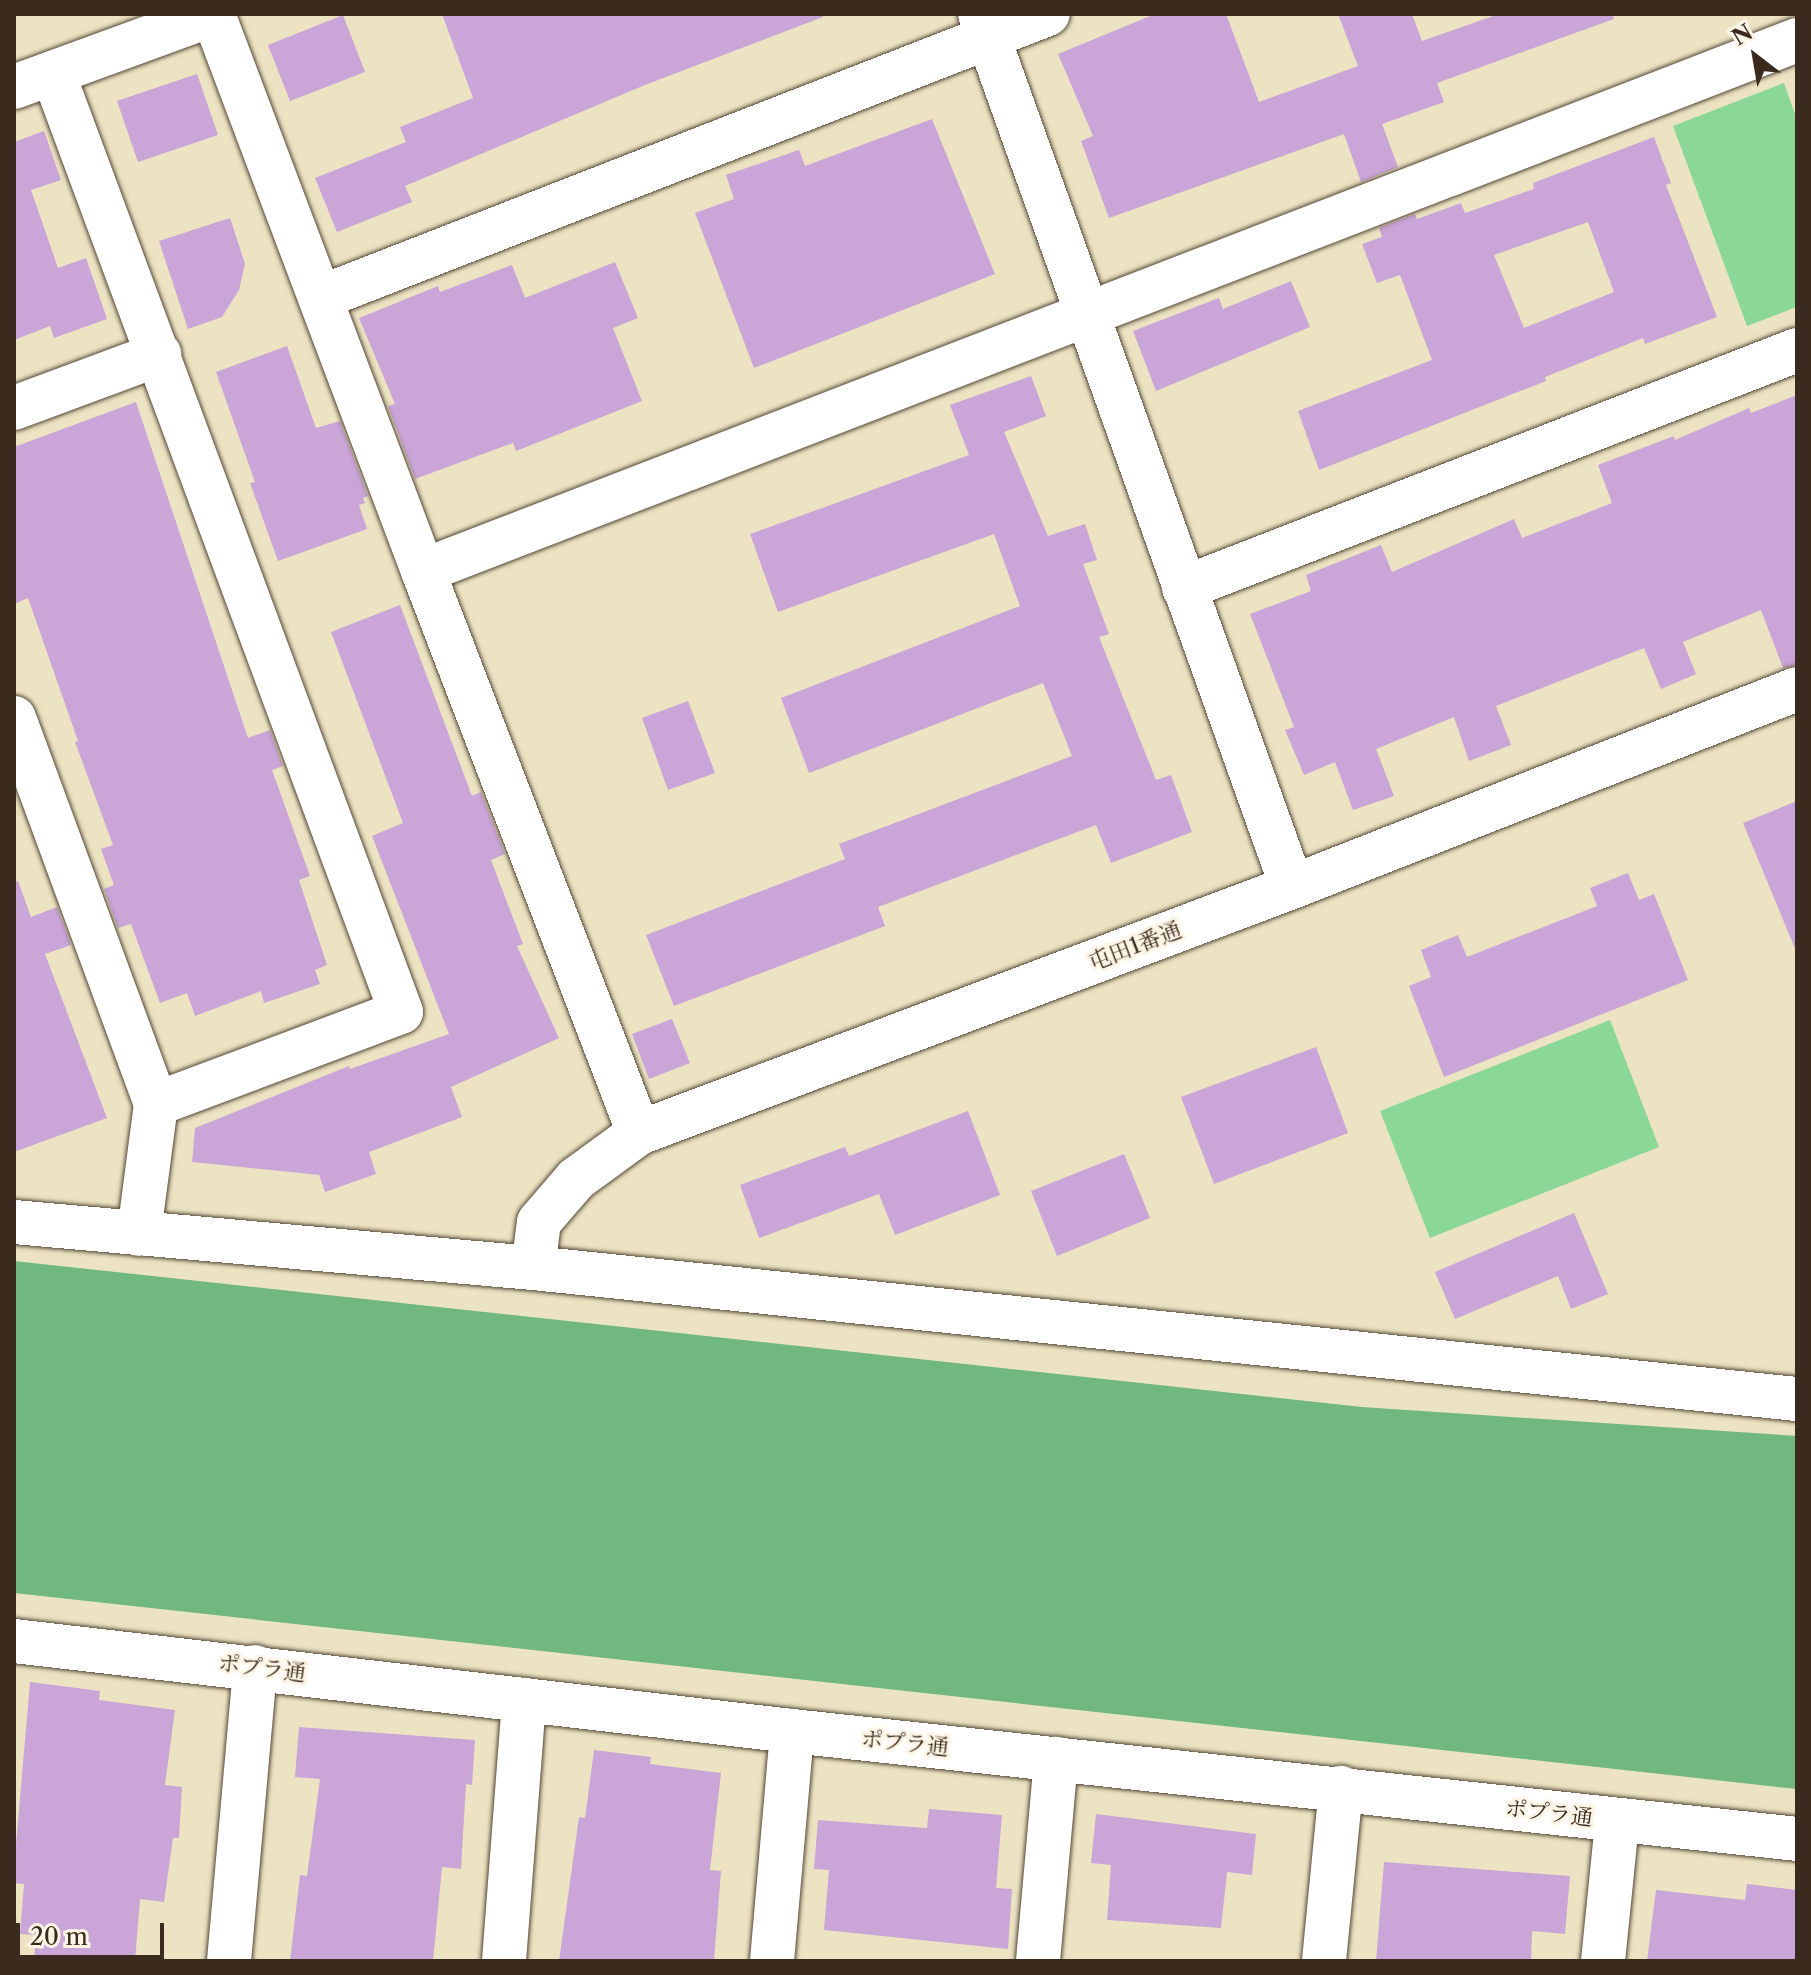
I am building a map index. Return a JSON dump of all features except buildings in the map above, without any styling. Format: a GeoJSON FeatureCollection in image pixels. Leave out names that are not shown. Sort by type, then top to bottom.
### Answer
{"type":"FeatureCollection","features":[{"type":"Feature","properties":{"kind":"street"},"geometry":{"type":"LineString","coordinates":[[156,1104],[401,1012],[159,354],[33,80],[214,14],[639,1133]]}},
{"type":"Feature","properties":{"kind":"street"},"geometry":{"type":"LineString","coordinates":[[322,297],[984,26],[1048,14]]}},
{"type":"Feature","properties":{"kind":"street"},"geometry":{"type":"LineString","coordinates":[[1792,14],[1797,27]]}},
{"type":"Feature","properties":{"kind":"street"},"geometry":{"type":"LineString","coordinates":[[984,26],[1292,887]]}},
{"type":"Feature","properties":{"kind":"street"},"geometry":{"type":"LineString","coordinates":[[423,571],[1797,40]]}},
{"type":"Feature","properties":{"kind":"street"},"geometry":{"type":"LineString","coordinates":[[1184,588],[1797,350]]}},
{"type":"Feature","properties":{"kind":"street"},"geometry":{"type":"LineString","coordinates":[[14,408],[159,354]]}},
{"type":"Feature","properties":{"kind":"street","name":"屯田1番通"},"geometry":{"type":"LineString","coordinates":[[533,1268],[539,1222],[576,1179],[639,1133],[1292,887],[1797,689]]}},
{"type":"Feature","properties":{"kind":"street"},"geometry":{"type":"LineString","coordinates":[[14,718],[156,1104],[139,1234]]}},
{"type":"Feature","properties":{"kind":"street"},"geometry":{"type":"LineString","coordinates":[[14,1222],[533,1268],[1797,1399]]}},
{"type":"Feature","properties":{"kind":"street","name":"ポプラ通"},"geometry":{"type":"LineString","coordinates":[[14,1641],[792,1731],[1797,1839]]}},
{"type":"Feature","properties":{"kind":"street"},"geometry":{"type":"LineString","coordinates":[[229,1961],[255,1667]]}},
{"type":"Feature","properties":{"kind":"street"},"geometry":{"type":"LineString","coordinates":[[504,1961],[524,1700]]}},
{"type":"Feature","properties":{"kind":"street"},"geometry":{"type":"LineString","coordinates":[[772,1961],[792,1731]]}},
{"type":"Feature","properties":{"kind":"street"},"geometry":{"type":"LineString","coordinates":[[1038,1961],[1056,1759]]}},
{"type":"Feature","properties":{"kind":"street"},"geometry":{"type":"LineString","coordinates":[[1324,1961],[1341,1788]]}},
{"type":"Feature","properties":{"kind":"street"},"geometry":{"type":"LineString","coordinates":[[1603,1961],[1617,1822]]}},
{"type":"Feature","properties":{"kind":"green space"},"geometry":{"type":"Polygon","coordinates":[[[1784,83],[1797,120],[1797,307],[1747,326],[1673,126],[1784,83]]]}},
{"type":"Feature","properties":{"kind":"green space"},"geometry":{"type":"Polygon","coordinates":[[[1610,1020],[1659,1147],[1430,1238],[1380,1111],[1610,1020]]]}},
{"type":"Feature","properties":{"kind":"green space"},"geometry":{"type":"Polygon","coordinates":[[[14,1261],[1362,1407],[1797,1436],[1797,1789],[14,1593],[14,1261]]]}}]}
